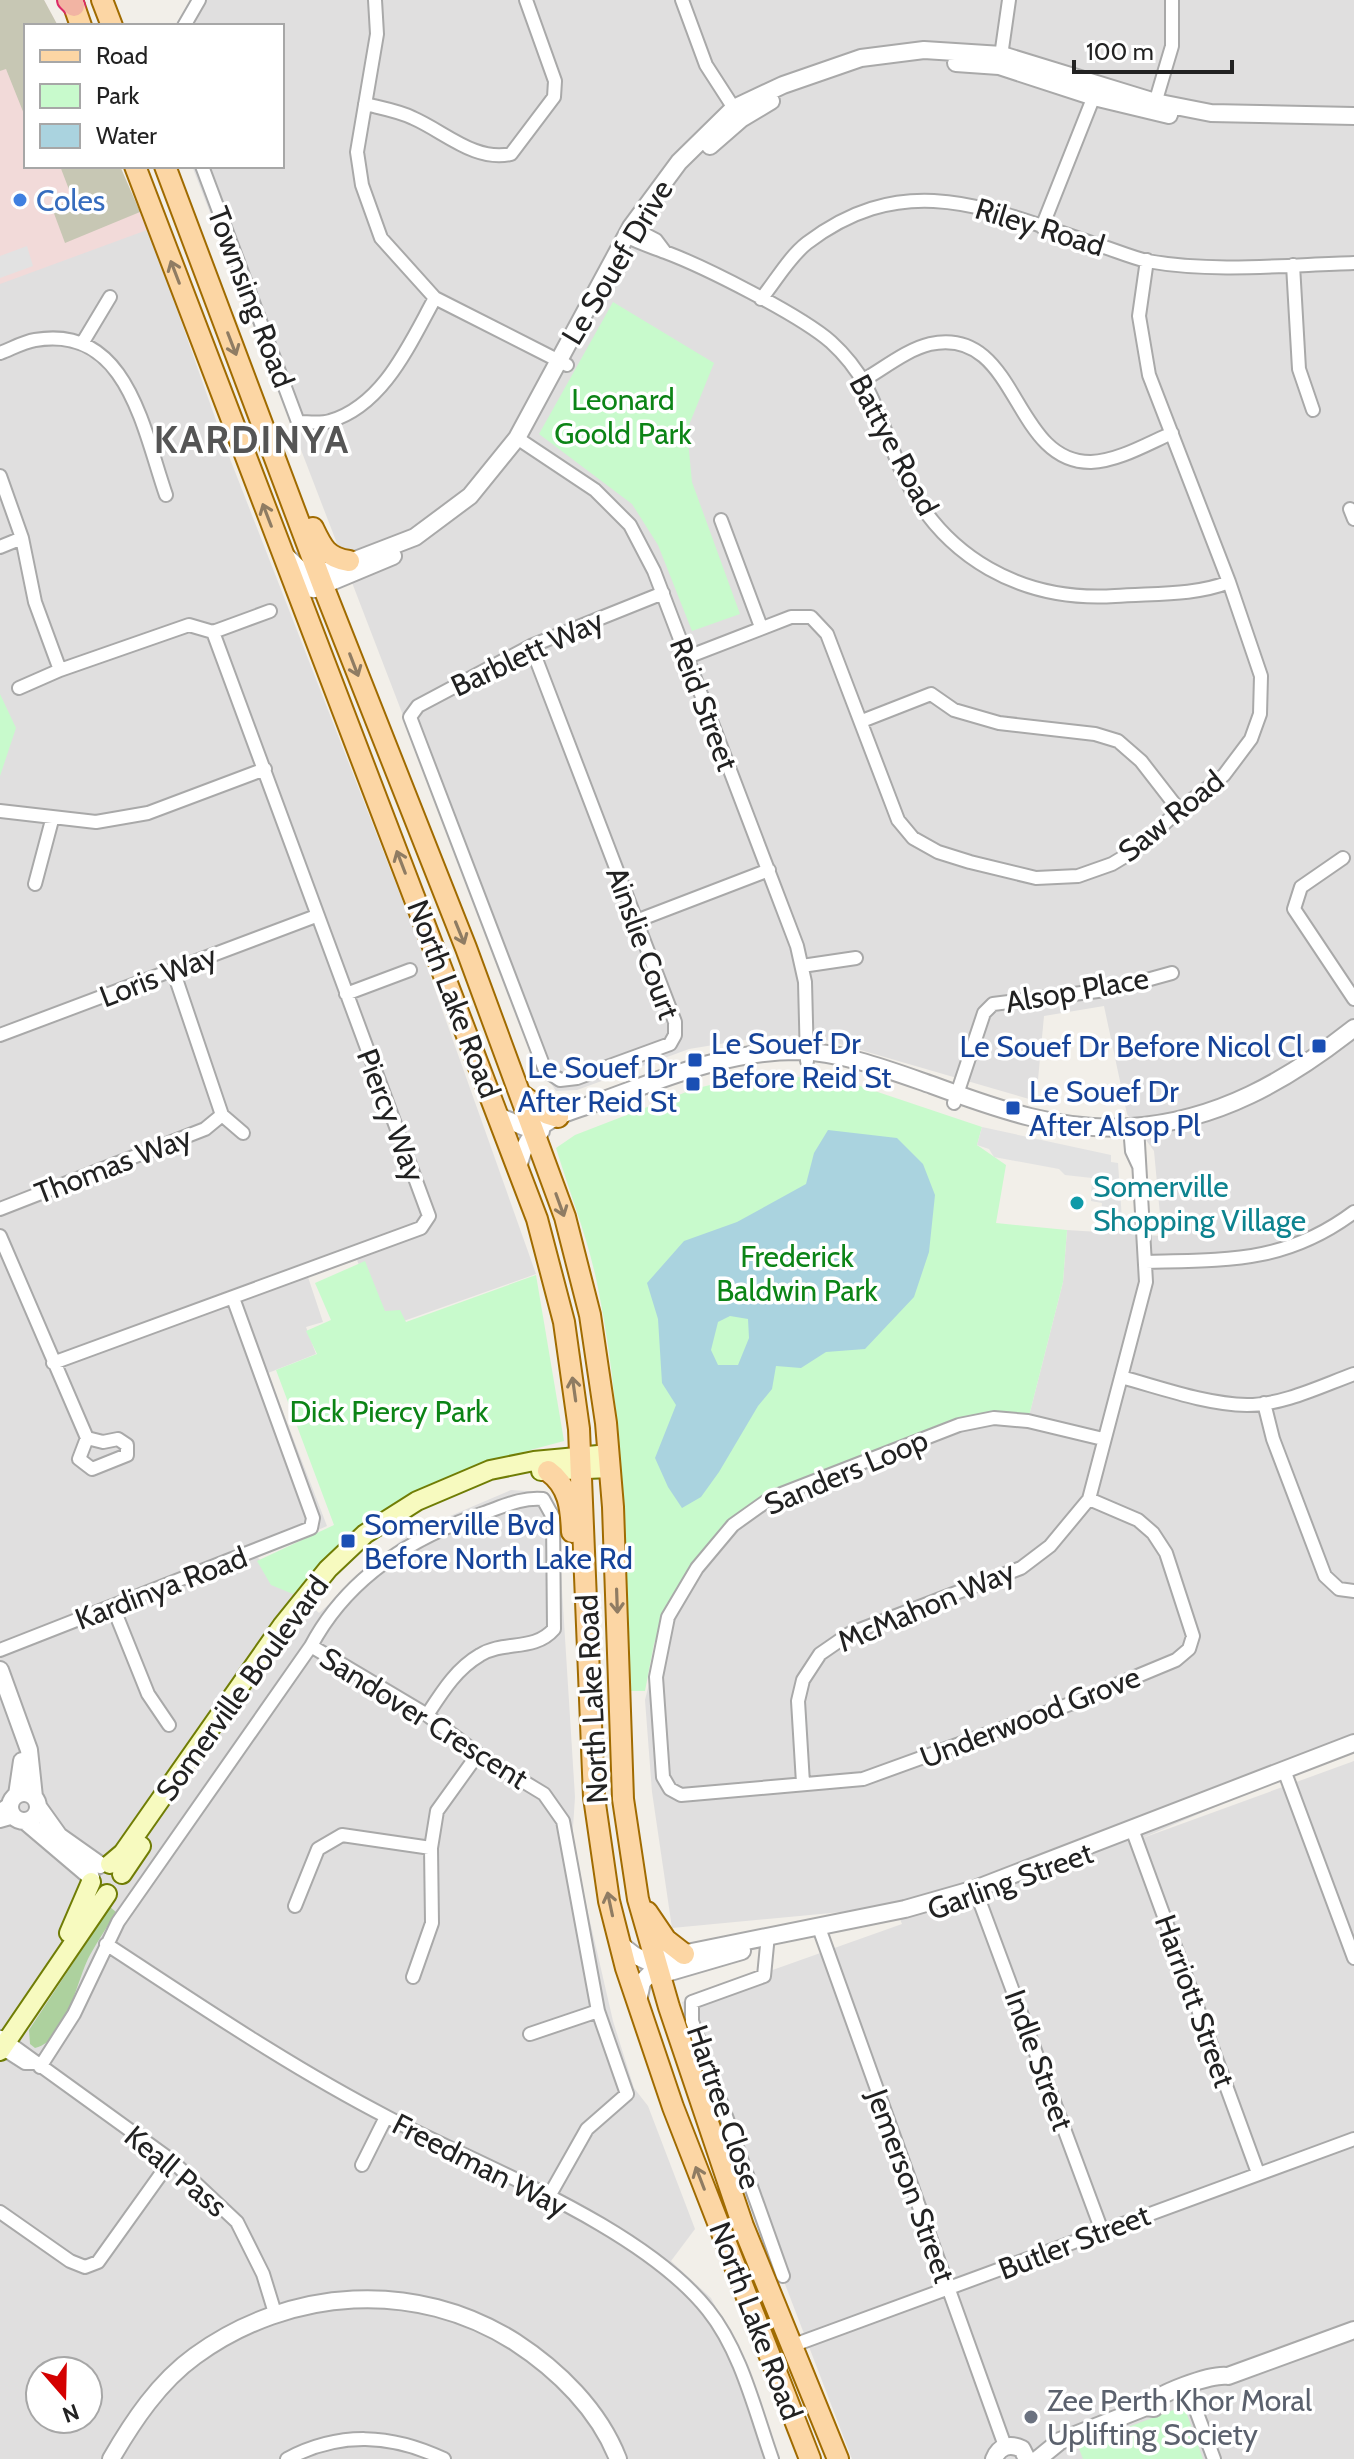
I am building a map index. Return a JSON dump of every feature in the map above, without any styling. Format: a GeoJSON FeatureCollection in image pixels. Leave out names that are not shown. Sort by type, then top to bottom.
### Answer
{"type":"FeatureCollection","features":[{"type":"Feature","properties":{"kind":"main road"},"geometry":{"type":"LineString","coordinates":[[102,0],[111,24]]}},
{"type":"Feature","properties":{"kind":"main road"},"geometry":{"type":"LineString","coordinates":[[71,2],[80,24]]}},
{"type":"Feature","properties":{"kind":"main road","name":"North Lake Road"},"geometry":{"type":"LineString","coordinates":[[136,168],[281,551],[312,584],[520,1094],[565,1217],[590,1315],[609,1461],[623,1799],[638,1899],[656,1965],[743,2226],[838,2459]]}},
{"type":"Feature","properties":{"kind":"main road","name":"North Lake Road"},"geometry":{"type":"LineString","coordinates":[[166,168],[278,466],[312,584],[344,716],[537,1219],[564,1322],[582,1463],[594,1797],[609,1901],[638,2004],[673,2107],[810,2459]]}},
{"type":"Feature","properties":{"kind":"main road"},"geometry":{"type":"LineString","coordinates":[[278,466],[303,502],[322,548],[333,559],[349,561]]}},
{"type":"Feature","properties":{"kind":"main road"},"geometry":{"type":"LineString","coordinates":[[520,1094],[548,1114],[558,1117]]}},
{"type":"Feature","properties":{"kind":"main road","name":"Somerville Boulevard"},"geometry":{"type":"LineString","coordinates":[[103,1872],[123,1853],[282,1626],[328,1569],[365,1534],[429,1495],[490,1470],[609,1461]]}},
{"type":"Feature","properties":{"kind":"main road","name":"Somerville Boulevard"},"geometry":{"type":"LineString","coordinates":[[2,2043],[103,1872],[296,1620],[366,1547],[389,1528],[443,1497],[508,1475],[548,1471],[582,1463]]}},
{"type":"Feature","properties":{"kind":"main road"},"geometry":{"type":"LineString","coordinates":[[548,1471],[562,1483],[568,1499],[577,1585],[588,1630]]}},
{"type":"Feature","properties":{"kind":"main road"},"geometry":{"type":"LineString","coordinates":[[2,2043],[107,1894],[97,1891],[103,1872]]}},
{"type":"Feature","properties":{"kind":"main road"},"geometry":{"type":"LineString","coordinates":[[638,1899],[666,1940],[684,1954]]}},
{"type":"Feature","properties":{"kind":"street"},"geometry":{"type":"LineString","coordinates":[[185,24],[199,0]]}},
{"type":"Feature","properties":{"kind":"street"},"geometry":{"type":"LineString","coordinates":[[375,0],[377,34],[357,152],[362,185],[381,238],[435,298],[562,362]]}},
{"type":"Feature","properties":{"kind":"street"},"geometry":{"type":"LineString","coordinates":[[365,104],[411,117],[493,158],[511,154],[554,97],[555,81],[526,0]]}},
{"type":"Feature","properties":{"kind":"street"},"geometry":{"type":"LineString","coordinates":[[682,0],[706,65],[738,113]]}},
{"type":"Feature","properties":{"kind":"street"},"geometry":{"type":"LineString","coordinates":[[1001,61],[1009,0]]}},
{"type":"Feature","properties":{"kind":"street"},"geometry":{"type":"LineString","coordinates":[[1154,107],[1172,46],[1172,0]]}},
{"type":"Feature","properties":{"kind":"street","name":"Le Souef Drive"},"geometry":{"type":"LineString","coordinates":[[312,584],[419,545],[475,502],[521,441],[634,234],[684,169],[738,113],[860,66],[924,60],[1001,61],[1209,123],[1354,123]]}},
{"type":"Feature","properties":{"kind":"street"},"geometry":{"type":"LineString","coordinates":[[1042,227],[1096,90]]}},
{"type":"Feature","properties":{"kind":"street","name":"Le Souef Drive"},"geometry":{"type":"LineString","coordinates":[[1154,107],[1211,113],[1354,116]]}},
{"type":"Feature","properties":{"kind":"street","name":"Townsing Road"},"geometry":{"type":"LineString","coordinates":[[203,168],[298,422],[328,422],[353,411],[380,388],[403,355],[435,298]]}},
{"type":"Feature","properties":{"kind":"street","name":"Riley Road"},"geometry":{"type":"LineString","coordinates":[[761,299],[805,244],[841,221],[896,201],[935,198],[986,208],[1147,260],[1226,266],[1354,263]]}},
{"type":"Feature","properties":{"kind":"street","name":"Battye Road"},"geometry":{"type":"LineString","coordinates":[[634,234],[656,240],[665,252],[761,299],[830,341],[865,379],[903,473],[922,506],[962,552],[991,572],[1026,588],[1074,597],[1198,590],[1229,582]]}},
{"type":"Feature","properties":{"kind":"street","name":"Saw Road"},"geometry":{"type":"LineString","coordinates":[[685,658],[791,617],[811,617],[827,634],[898,820],[913,838],[938,852],[1036,878],[1078,876],[1112,864],[1137,849],[1179,810],[1224,775],[1241,757],[1260,714],[1261,676],[1142,347],[1139,316],[1147,260]]}},
{"type":"Feature","properties":{"kind":"street"},"geometry":{"type":"LineString","coordinates":[[1293,265],[1299,369],[1313,410]]}},
{"type":"Feature","properties":{"kind":"street"},"geometry":{"type":"LineString","coordinates":[[83,342],[110,297]]}},
{"type":"Feature","properties":{"kind":"street"},"geometry":{"type":"LineString","coordinates":[[0,353],[35,340],[83,342],[114,364],[137,408],[166,495]]}},
{"type":"Feature","properties":{"kind":"street"},"geometry":{"type":"LineString","coordinates":[[865,379],[928,344],[956,343],[984,354],[1003,375],[1034,429],[1069,458],[1089,462],[1109,459],[1172,433]]}},
{"type":"Feature","properties":{"kind":"street","name":"Le Souef Drive"},"geometry":{"type":"LineString","coordinates":[[312,584],[349,561],[415,537],[470,496],[521,441]]}},
{"type":"Feature","properties":{"kind":"street","name":"Reid Street"},"geometry":{"type":"LineString","coordinates":[[521,441],[595,490],[630,525],[663,593],[685,658],[769,870],[802,966],[802,1056]]}},
{"type":"Feature","properties":{"kind":"street"},"geometry":{"type":"LineString","coordinates":[[0,476],[22,538],[35,602],[60,670]]}},
{"type":"Feature","properties":{"kind":"street"},"geometry":{"type":"LineString","coordinates":[[721,520],[761,627]]}},
{"type":"Feature","properties":{"kind":"street"},"geometry":{"type":"LineString","coordinates":[[0,547],[22,538]]}},
{"type":"Feature","properties":{"kind":"street","name":"Barblett Way"},"geometry":{"type":"LineString","coordinates":[[414,731],[410,717],[418,706],[531,646],[663,593]]}},
{"type":"Feature","properties":{"kind":"street"},"geometry":{"type":"LineString","coordinates":[[19,688],[60,670],[189,625],[213,632],[270,611]]}},
{"type":"Feature","properties":{"kind":"street","name":"Piercy Way"},"geometry":{"type":"LineString","coordinates":[[53,1363],[421,1228],[429,1216],[213,632]]}},
{"type":"Feature","properties":{"kind":"street","name":"Ainslie Court"},"geometry":{"type":"LineString","coordinates":[[414,731],[545,1070],[560,1080],[577,1078],[670,1044],[675,1035],[675,1022],[531,646]]}},
{"type":"Feature","properties":{"kind":"street"},"geometry":{"type":"LineString","coordinates":[[862,721],[931,694],[954,710],[999,723],[1095,734],[1130,748],[1179,810]]}},
{"type":"Feature","properties":{"kind":"street"},"geometry":{"type":"LineString","coordinates":[[0,811],[52,820],[96,822],[148,813],[265,769]]}},
{"type":"Feature","properties":{"kind":"street"},"geometry":{"type":"LineString","coordinates":[[35,884],[52,820]]}},
{"type":"Feature","properties":{"kind":"street"},"geometry":{"type":"LineString","coordinates":[[1343,858],[1301,887],[1294,909],[1354,999]]}},
{"type":"Feature","properties":{"kind":"street"},"geometry":{"type":"LineString","coordinates":[[636,921],[769,870]]}},
{"type":"Feature","properties":{"kind":"street","name":"Loris Way"},"geometry":{"type":"LineString","coordinates":[[0,1035],[316,916]]}},
{"type":"Feature","properties":{"kind":"street"},"geometry":{"type":"LineString","coordinates":[[802,966],[856,958]]}},
{"type":"Feature","properties":{"kind":"street","name":"Thomas Way"},"geometry":{"type":"LineString","coordinates":[[173,970],[222,1115],[243,1133]]}},
{"type":"Feature","properties":{"kind":"street"},"geometry":{"type":"LineString","coordinates":[[346,994],[410,970]]}},
{"type":"Feature","properties":{"kind":"street","name":"Alsop Place"},"geometry":{"type":"LineString","coordinates":[[956,1099],[984,1013],[993,1004],[1114,989],[1172,973]]}},
{"type":"Feature","properties":{"kind":"street"},"geometry":{"type":"LineString","coordinates":[[1134,1131],[1195,1117],[1244,1100],[1305,1064],[1354,1028]]}},
{"type":"Feature","properties":{"kind":"street"},"geometry":{"type":"LineString","coordinates":[[518,1170],[521,1150],[534,1131],[558,1117],[705,1064],[802,1056],[889,1070],[956,1099],[1037,1120],[1134,1131],[1193,1125],[1249,1107],[1280,1090],[1354,1039]]}},
{"type":"Feature","properties":{"kind":"street"},"geometry":{"type":"LineString","coordinates":[[498,1116],[534,1131],[547,1130],[704,1073],[802,1056]]}},
{"type":"Feature","properties":{"kind":"street","name":"Thomas Way"},"geometry":{"type":"LineString","coordinates":[[0,1209],[205,1129],[222,1115]]}},
{"type":"Feature","properties":{"kind":"street","name":"McMahon Way"},"geometry":{"type":"LineString","coordinates":[[803,1783],[798,1701],[803,1680],[820,1654],[849,1634],[1021,1568],[1050,1546],[1089,1499],[1146,1282],[1134,1131]]}},
{"type":"Feature","properties":{"kind":"street"},"geometry":{"type":"LineString","coordinates":[[1146,1262],[1248,1259],[1291,1249],[1331,1230],[1354,1212]]}},
{"type":"Feature","properties":{"kind":"street"},"geometry":{"type":"LineString","coordinates":[[0,1236],[87,1438]]}},
{"type":"Feature","properties":{"kind":"street","name":"Kardinya Road"},"geometry":{"type":"LineString","coordinates":[[0,1650],[308,1531],[313,1518],[233,1298]]}},
{"type":"Feature","properties":{"kind":"street"},"geometry":{"type":"LineString","coordinates":[[1121,1377],[1217,1402],[1264,1403],[1354,1374]]}},
{"type":"Feature","properties":{"kind":"street"},"geometry":{"type":"LineString","coordinates":[[1264,1403],[1273,1439],[1325,1576],[1339,1589],[1354,1591]]}},
{"type":"Feature","properties":{"kind":"street","name":"Sanders Loop"},"geometry":{"type":"LineString","coordinates":[[670,1789],[663,1777],[656,1677],[668,1617],[697,1568],[733,1525],[771,1498],[959,1425],[994,1418],[1017,1420],[1103,1439]]}},
{"type":"Feature","properties":{"kind":"street"},"geometry":{"type":"LineString","coordinates":[[311,1646],[328,1615],[381,1563],[446,1526],[527,1497],[543,1499],[553,1517],[554,1629],[544,1641],[483,1653],[457,1671],[427,1715]]}},
{"type":"Feature","properties":{"kind":"street","name":"Underwood Grove"},"geometry":{"type":"LineString","coordinates":[[670,1789],[681,1795],[863,1779],[1083,1699],[1176,1660],[1189,1649],[1193,1636],[1191,1622],[1159,1543],[1138,1520],[1089,1499]]}},
{"type":"Feature","properties":{"kind":"street"},"geometry":{"type":"LineString","coordinates":[[113,1607],[148,1694],[169,1725]]}},
{"type":"Feature","properties":{"kind":"street","name":"Sandover Crescent"},"geometry":{"type":"LineString","coordinates":[[37,2065],[74,2014],[106,1944],[311,1646],[427,1715],[478,1754],[544,1794],[563,1821],[598,2011],[627,2094],[587,2129],[548,2198]]}},
{"type":"Feature","properties":{"kind":"street"},"geometry":{"type":"LineString","coordinates":[[0,1670],[29,1750],[18,1809]]}},
{"type":"Feature","properties":{"kind":"street"},"geometry":{"type":"LineString","coordinates":[[0,1694],[21,1755],[18,1809]]}},
{"type":"Feature","properties":{"kind":"street","name":"Garling Street"},"geometry":{"type":"LineString","coordinates":[[1286,1774],[1354,1743]]}},
{"type":"Feature","properties":{"kind":"street","name":"Garling Street"},"geometry":{"type":"LineString","coordinates":[[768,1939],[670,1972],[656,1965],[667,1957],[768,1939],[921,1913],[1286,1774],[1354,1752]]}},
{"type":"Feature","properties":{"kind":"street"},"geometry":{"type":"LineString","coordinates":[[413,1977],[432,1923],[431,1848],[437,1811],[478,1754]]}},
{"type":"Feature","properties":{"kind":"street"},"geometry":{"type":"LineString","coordinates":[[1286,1774],[1354,1958]]}},
{"type":"Feature","properties":{"kind":"street"},"geometry":{"type":"LineString","coordinates":[[18,1809],[103,1872]]}},
{"type":"Feature","properties":{"kind":"street","name":"Harriott Street"},"geometry":{"type":"LineString","coordinates":[[1134,1833],[1258,2173]]}},
{"type":"Feature","properties":{"kind":"street"},"geometry":{"type":"LineString","coordinates":[[295,1906],[318,1849],[342,1835],[431,1848]]}},
{"type":"Feature","properties":{"kind":"street","name":"Indle Street"},"geometry":{"type":"LineString","coordinates":[[977,1893],[1102,2231]]}},
{"type":"Feature","properties":{"kind":"street","name":"Jemerson Street"},"geometry":{"type":"LineString","coordinates":[[820,1930],[947,2290],[1012,2453]]}},
{"type":"Feature","properties":{"kind":"street","name":"Hartree Close"},"geometry":{"type":"LineString","coordinates":[[768,1939],[764,1976],[692,2002],[692,2021],[783,2276]]}},
{"type":"Feature","properties":{"kind":"street","name":"Freedman Way"},"geometry":{"type":"LineString","coordinates":[[106,1944],[261,2045],[386,2117],[644,2250],[708,2310],[738,2365],[772,2459]]}},
{"type":"Feature","properties":{"kind":"street"},"geometry":{"type":"LineString","coordinates":[[620,1944],[656,1965],[642,1982],[638,2004]]}},
{"type":"Feature","properties":{"kind":"street"},"geometry":{"type":"LineString","coordinates":[[530,2034],[598,2011]]}},
{"type":"Feature","properties":{"kind":"street","name":"Keall Pass"},"geometry":{"type":"LineString","coordinates":[[2,2043],[29,2054],[37,2065],[171,2160],[237,2222],[263,2274],[275,2313]]}},
{"type":"Feature","properties":{"kind":"street"},"geometry":{"type":"LineString","coordinates":[[362,2165],[386,2117]]}},
{"type":"Feature","properties":{"kind":"street","name":"Butler Street"},"geometry":{"type":"LineString","coordinates":[[794,2345],[1354,2139]]}},
{"type":"Feature","properties":{"kind":"street"},"geometry":{"type":"LineString","coordinates":[[0,2212],[70,2261],[85,2267],[98,2262],[171,2160]]}},
{"type":"Feature","properties":{"kind":"street"},"geometry":{"type":"LineString","coordinates":[[111,2459],[162,2386],[194,2356],[235,2331],[275,2313],[363,2298],[422,2301],[486,2323],[538,2357],[579,2395],[618,2459]]}},
{"type":"Feature","properties":{"kind":"street"},"geometry":{"type":"LineString","coordinates":[[1038,2459],[1060,2441],[1146,2407],[1155,2408],[1189,2390],[1223,2383],[1228,2376],[1354,2331]]}},
{"type":"Feature","properties":{"kind":"street"},"geometry":{"type":"LineString","coordinates":[[1189,2390],[1214,2459]]}},
{"type":"Feature","properties":{"kind":"street"},"geometry":{"type":"LineString","coordinates":[[287,2459],[310,2447],[357,2438],[413,2445],[444,2459]]}},
{"type":"Feature","properties":{"kind":"street"},"geometry":{"type":"LineString","coordinates":[[1012,2453],[1048,2441],[1060,2441]]}},
{"type":"Feature","properties":{"kind":"shaded area"},"geometry":{"type":"Polygon","coordinates":[[[0,0],[44,0],[57,24],[24,24],[24,168],[121,168],[147,230],[0,284],[0,0]]]}},
{"type":"Feature","properties":{"kind":"shaded area"},"geometry":{"type":"Polygon","coordinates":[[[0,0],[44,0],[57,24],[24,24],[24,114],[6,69],[0,71],[0,0]]]}},
{"type":"Feature","properties":{"kind":"shaded area"},"geometry":{"type":"Polygon","coordinates":[[[195,0],[1354,0],[1354,1748],[1140,1839],[1354,1761],[1354,2459],[852,2459],[688,2031],[682,2002],[902,1924],[895,1907],[672,1928],[652,1792],[645,1700],[670,1600],[731,1520],[819,1471],[987,1413],[1029,1416],[1063,1282],[1067,1230],[1162,1236],[1154,1151],[1127,1114],[1104,1006],[1044,1016],[1036,1101],[826,1040],[775,1035],[689,1049],[577,1090],[556,1091],[535,1059],[193,168],[284,168],[284,24],[181,24],[195,0]]]}},
{"type":"Feature","properties":{"kind":"shaded area"},"geometry":{"type":"Polygon","coordinates":[[[61,168],[121,168],[140,212],[65,243],[52,208],[73,200],[61,168]]]}},
{"type":"Feature","properties":{"kind":"shaded area"},"geometry":{"type":"Polygon","coordinates":[[[148,227],[225,446],[412,925],[536,1274],[384,1328],[357,1260],[308,1277],[323,1322],[306,1327],[316,1354],[268,1373],[327,1526],[257,1557],[319,1613],[408,1534],[511,1490],[545,1492],[557,1510],[575,1797],[572,1843],[613,2021],[634,2088],[648,2106],[695,2229],[671,2261],[711,2298],[742,2360],[779,2459],[0,2459],[0,281],[148,227]]]}},
{"type":"Feature","properties":{"kind":"shaded area"},"geometry":{"type":"Polygon","coordinates":[[[27,246],[33,266],[0,278],[0,256],[27,246]]]}},
{"type":"Feature","properties":{"kind":"shaded area"},"geometry":{"type":"Polygon","coordinates":[[[982,1127],[1111,1155],[1111,1162],[1118,1163],[1123,1233],[1100,1231],[1102,1203],[1091,1201],[1092,1178],[1065,1175],[1059,1169],[994,1157],[989,1149],[977,1145],[982,1127]]]}},
{"type":"Feature","properties":{"kind":"green space","name":"Leonard Goold Park"},"geometry":{"type":"Polygon","coordinates":[[[613,302],[714,363],[687,430],[692,482],[740,614],[692,631],[658,545],[632,504],[539,434],[613,302]]]}},
{"type":"Feature","properties":{"kind":"green space"},"geometry":{"type":"Polygon","coordinates":[[[0,694],[16,728],[0,776],[0,694]]]}},
{"type":"Feature","properties":{"kind":"green space","name":"Frederick Baldwin Park"},"geometry":{"type":"Polygon","coordinates":[[[785,1076],[845,1081],[982,1127],[977,1145],[1006,1165],[996,1223],[1067,1230],[1063,1282],[1029,1416],[987,1413],[876,1452],[731,1520],[670,1600],[654,1644],[645,1691],[626,1691],[621,1489],[607,1338],[594,1270],[556,1148],[575,1135],[694,1089],[726,1081],[785,1076]]]}},
{"type":"Feature","properties":{"kind":"green space","name":"Dick Piercy Park"},"geometry":{"type":"Polygon","coordinates":[[[365,1261],[385,1311],[400,1310],[406,1322],[536,1275],[564,1441],[504,1457],[362,1527],[336,1548],[293,1594],[271,1585],[257,1561],[334,1525],[276,1370],[317,1354],[306,1331],[331,1320],[315,1283],[365,1261]]]}},
{"type":"Feature","properties":{"kind":"green space"},"geometry":{"type":"Polygon","coordinates":[[[110,1907],[116,1912],[90,1955],[63,2022],[56,2034],[35,2048],[30,2044],[29,2030],[110,1907]]]}},
{"type":"Feature","properties":{"kind":"green space"},"geometry":{"type":"Polygon","coordinates":[[[1184,2406],[1203,2459],[1083,2459],[1078,2446],[1184,2406]]]}},
{"type":"Feature","properties":{"kind":"water"},"geometry":{"type":"Polygon","coordinates":[[[828,1130],[897,1138],[923,1164],[935,1195],[929,1252],[914,1297],[865,1349],[826,1352],[801,1368],[776,1366],[772,1389],[758,1406],[719,1472],[701,1497],[682,1508],[655,1458],[676,1405],[662,1383],[658,1319],[647,1283],[684,1241],[737,1222],[806,1184],[814,1153],[828,1130]],[[730,1316],[718,1322],[711,1350],[718,1365],[738,1365],[749,1338],[748,1319],[730,1316]]]}},
{"type":"Feature","properties":{"kind":"place","name":"Coles"},"geometry":{"type":"Point","coordinates":[20,200]}},
{"type":"Feature","properties":{"kind":"place","name":"Le Souef Dr Before Nicol Cl"},"geometry":{"type":"Point","coordinates":[1319,1046]}},
{"type":"Feature","properties":{"kind":"place","name":"Le Souef Dr Before Reid St"},"geometry":{"type":"Point","coordinates":[695,1060]}},
{"type":"Feature","properties":{"kind":"place","name":"Le Souef Dr After Reid St"},"geometry":{"type":"Point","coordinates":[693,1084]}},
{"type":"Feature","properties":{"kind":"place","name":"Le Souef Dr After Alsop Pl"},"geometry":{"type":"Point","coordinates":[1013,1108]}},
{"type":"Feature","properties":{"kind":"place","name":"Somerville Shopping Village"},"geometry":{"type":"Point","coordinates":[1077,1203]}},
{"type":"Feature","properties":{"kind":"place","name":"Somerville Bvd Before North Lake Rd"},"geometry":{"type":"Point","coordinates":[348,1541]}},
{"type":"Feature","properties":{"kind":"place","name":"Zee Perth Khor Moral Uplifting Society"},"geometry":{"type":"Point","coordinates":[1031,2417]}},
{"type":"Feature","properties":{"kind":"district","name":"KARDINYA"},"geometry":{"type":"Point","coordinates":[252,439]}}]}
